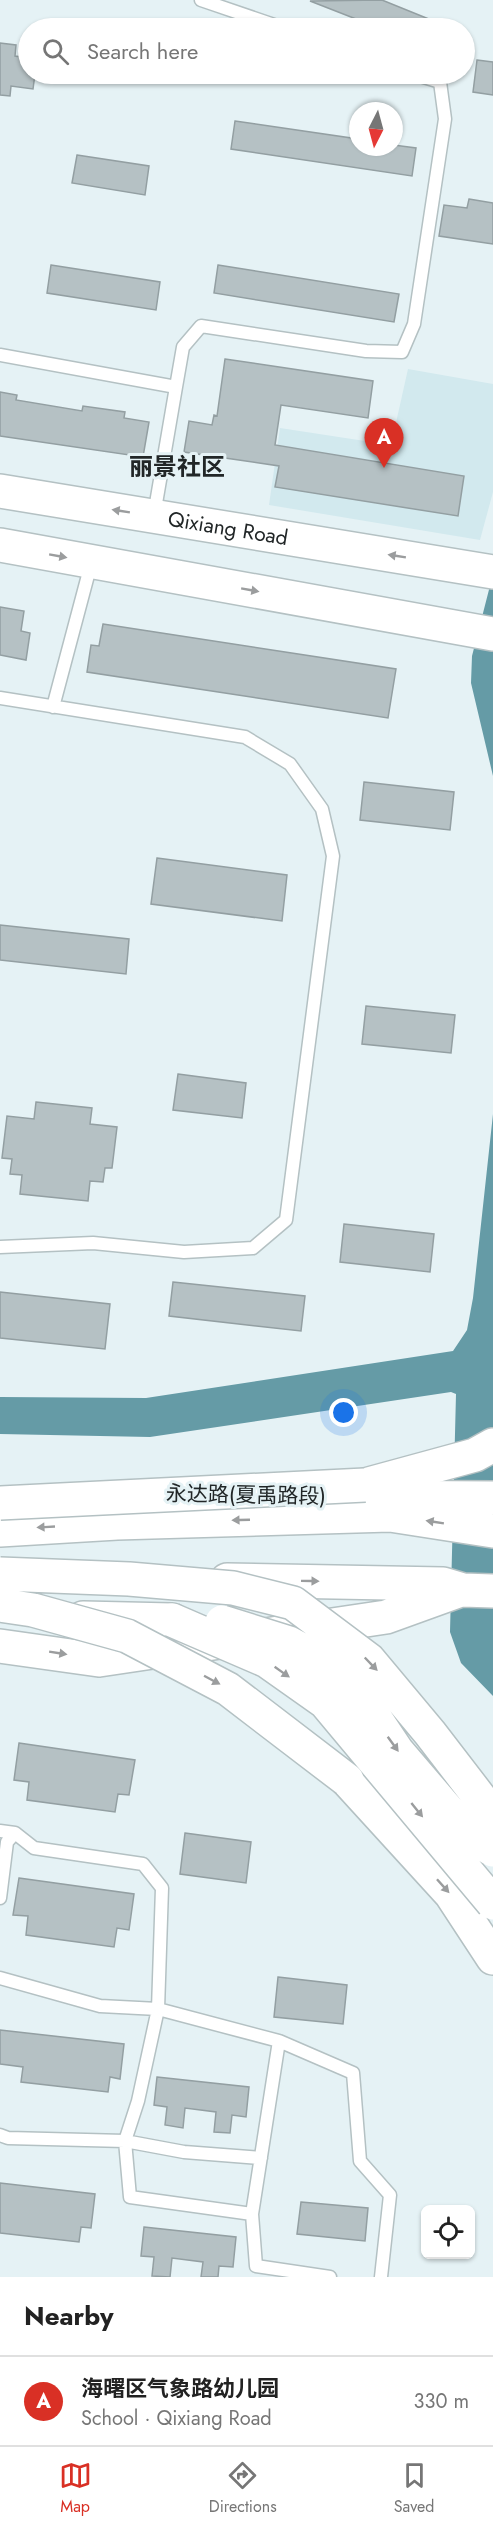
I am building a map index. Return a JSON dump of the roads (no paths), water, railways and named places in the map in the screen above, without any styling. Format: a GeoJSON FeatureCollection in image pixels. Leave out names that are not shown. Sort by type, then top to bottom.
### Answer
{"type":"FeatureCollection","features":[{"type":"Feature","properties":{"kind":"main road","name":"Qixiang Road"},"geometry":{"type":"LineString","coordinates":[[0,491],[493,572]]}},
{"type":"Feature","properties":{"kind":"main road"},"geometry":{"type":"LineString","coordinates":[[0,545],[493,634]]}},
{"type":"Feature","properties":{"kind":"main road"},"geometry":{"type":"LineString","coordinates":[[0,1503],[365,1485],[475,1455],[493,1445]]}},
{"type":"Feature","properties":{"kind":"main road","name":"永达路(夏禹路段)"},"geometry":{"type":"LineString","coordinates":[[0,1491],[493,1498]]}},
{"type":"Feature","properties":{"kind":"main road"},"geometry":{"type":"LineString","coordinates":[[0,1530],[129,1523],[390,1515],[493,1531]]}},
{"type":"Feature","properties":{"kind":"main road"},"geometry":{"type":"LineString","coordinates":[[0,1575],[466,1588]]}},
{"type":"Feature","properties":{"kind":"main road"},"geometry":{"type":"LineString","coordinates":[[0,1575],[129,1579],[233,1588],[293,1603],[369,1660],[430,1733],[493,1815]]}},
{"type":"Feature","properties":{"kind":"main road"},"geometry":{"type":"LineString","coordinates":[[0,1646],[99,1660],[386,1617],[466,1588]]}},
{"type":"Feature","properties":{"kind":"main road"},"geometry":{"type":"LineString","coordinates":[[0,1605],[33,1610],[127,1636],[228,1689],[347,1780],[451,1894],[493,1958]]}},
{"type":"Feature","properties":{"kind":"main road"},"geometry":{"type":"LineString","coordinates":[[0,1616],[219,1621],[289,1642],[326,1663],[367,1706],[398,1751],[468,1834],[493,1850]]}},
{"type":"Feature","properties":{"kind":"main road"},"geometry":{"type":"LineString","coordinates":[[172,1620],[267,1661],[326,1702],[493,1903]]}},
{"type":"Feature","properties":{"kind":"lane"},"geometry":{"type":"LineString","coordinates":[[201,0],[254,18]]}},
{"type":"Feature","properties":{"kind":"lane"},"geometry":{"type":"LineString","coordinates":[[154,516],[183,347],[201,326],[366,351],[402,352],[414,324],[445,119],[440,84]]}},
{"type":"Feature","properties":{"kind":"lane"},"geometry":{"type":"LineString","coordinates":[[0,355],[176,387]]}},
{"type":"Feature","properties":{"kind":"lane"},"geometry":{"type":"LineString","coordinates":[[53,707],[91,562]]}},
{"type":"Feature","properties":{"kind":"lane"},"geometry":{"type":"LineString","coordinates":[[0,698],[245,737],[290,765],[322,809],[333,856],[286,1220],[253,1248],[184,1252],[93,1243],[0,1247]]}},
{"type":"Feature","properties":{"kind":"lane"},"geometry":{"type":"LineString","coordinates":[[0,1832],[15,1833],[34,1848],[143,1864],[162,1888],[158,2009],[138,2101],[125,2141],[130,2197],[252,2214]]}},
{"type":"Feature","properties":{"kind":"lane"},"geometry":{"type":"LineString","coordinates":[[0,1898],[7,1842],[15,1833]]}},
{"type":"Feature","properties":{"kind":"lane"},"geometry":{"type":"LineString","coordinates":[[0,1978],[100,2006],[158,2009],[279,2041],[353,2073],[360,2160],[390,2195],[381,2277]]}},
{"type":"Feature","properties":{"kind":"lane"},"geometry":{"type":"LineString","coordinates":[[279,2041],[252,2214],[256,2266],[330,2277]]}},
{"type":"Feature","properties":{"kind":"lane"},"geometry":{"type":"LineString","coordinates":[[0,2136],[125,2141],[184,2152],[261,2158]]}},
{"type":"Feature","properties":{"kind":"water"},"geometry":{"type":"Polygon","coordinates":[[[493,574],[493,776],[471,683],[472,656],[493,574]]]}},
{"type":"Feature","properties":{"kind":"water"},"geometry":{"type":"Polygon","coordinates":[[[493,1114],[493,1696],[461,1663],[450,1632],[456,1394],[451,1392],[150,1437],[0,1434],[0,1397],[146,1398],[453,1351],[467,1330],[473,1298],[493,1114]]]}},
{"type":"Feature","properties":{"kind":"place","name":"海曙区气象路幼儿园"},"geometry":{"type":"Point","coordinates":[384,468]}},
{"type":"Feature","properties":{"kind":"district","name":"丽景社区"},"geometry":{"type":"Point","coordinates":[177,467]}}]}
